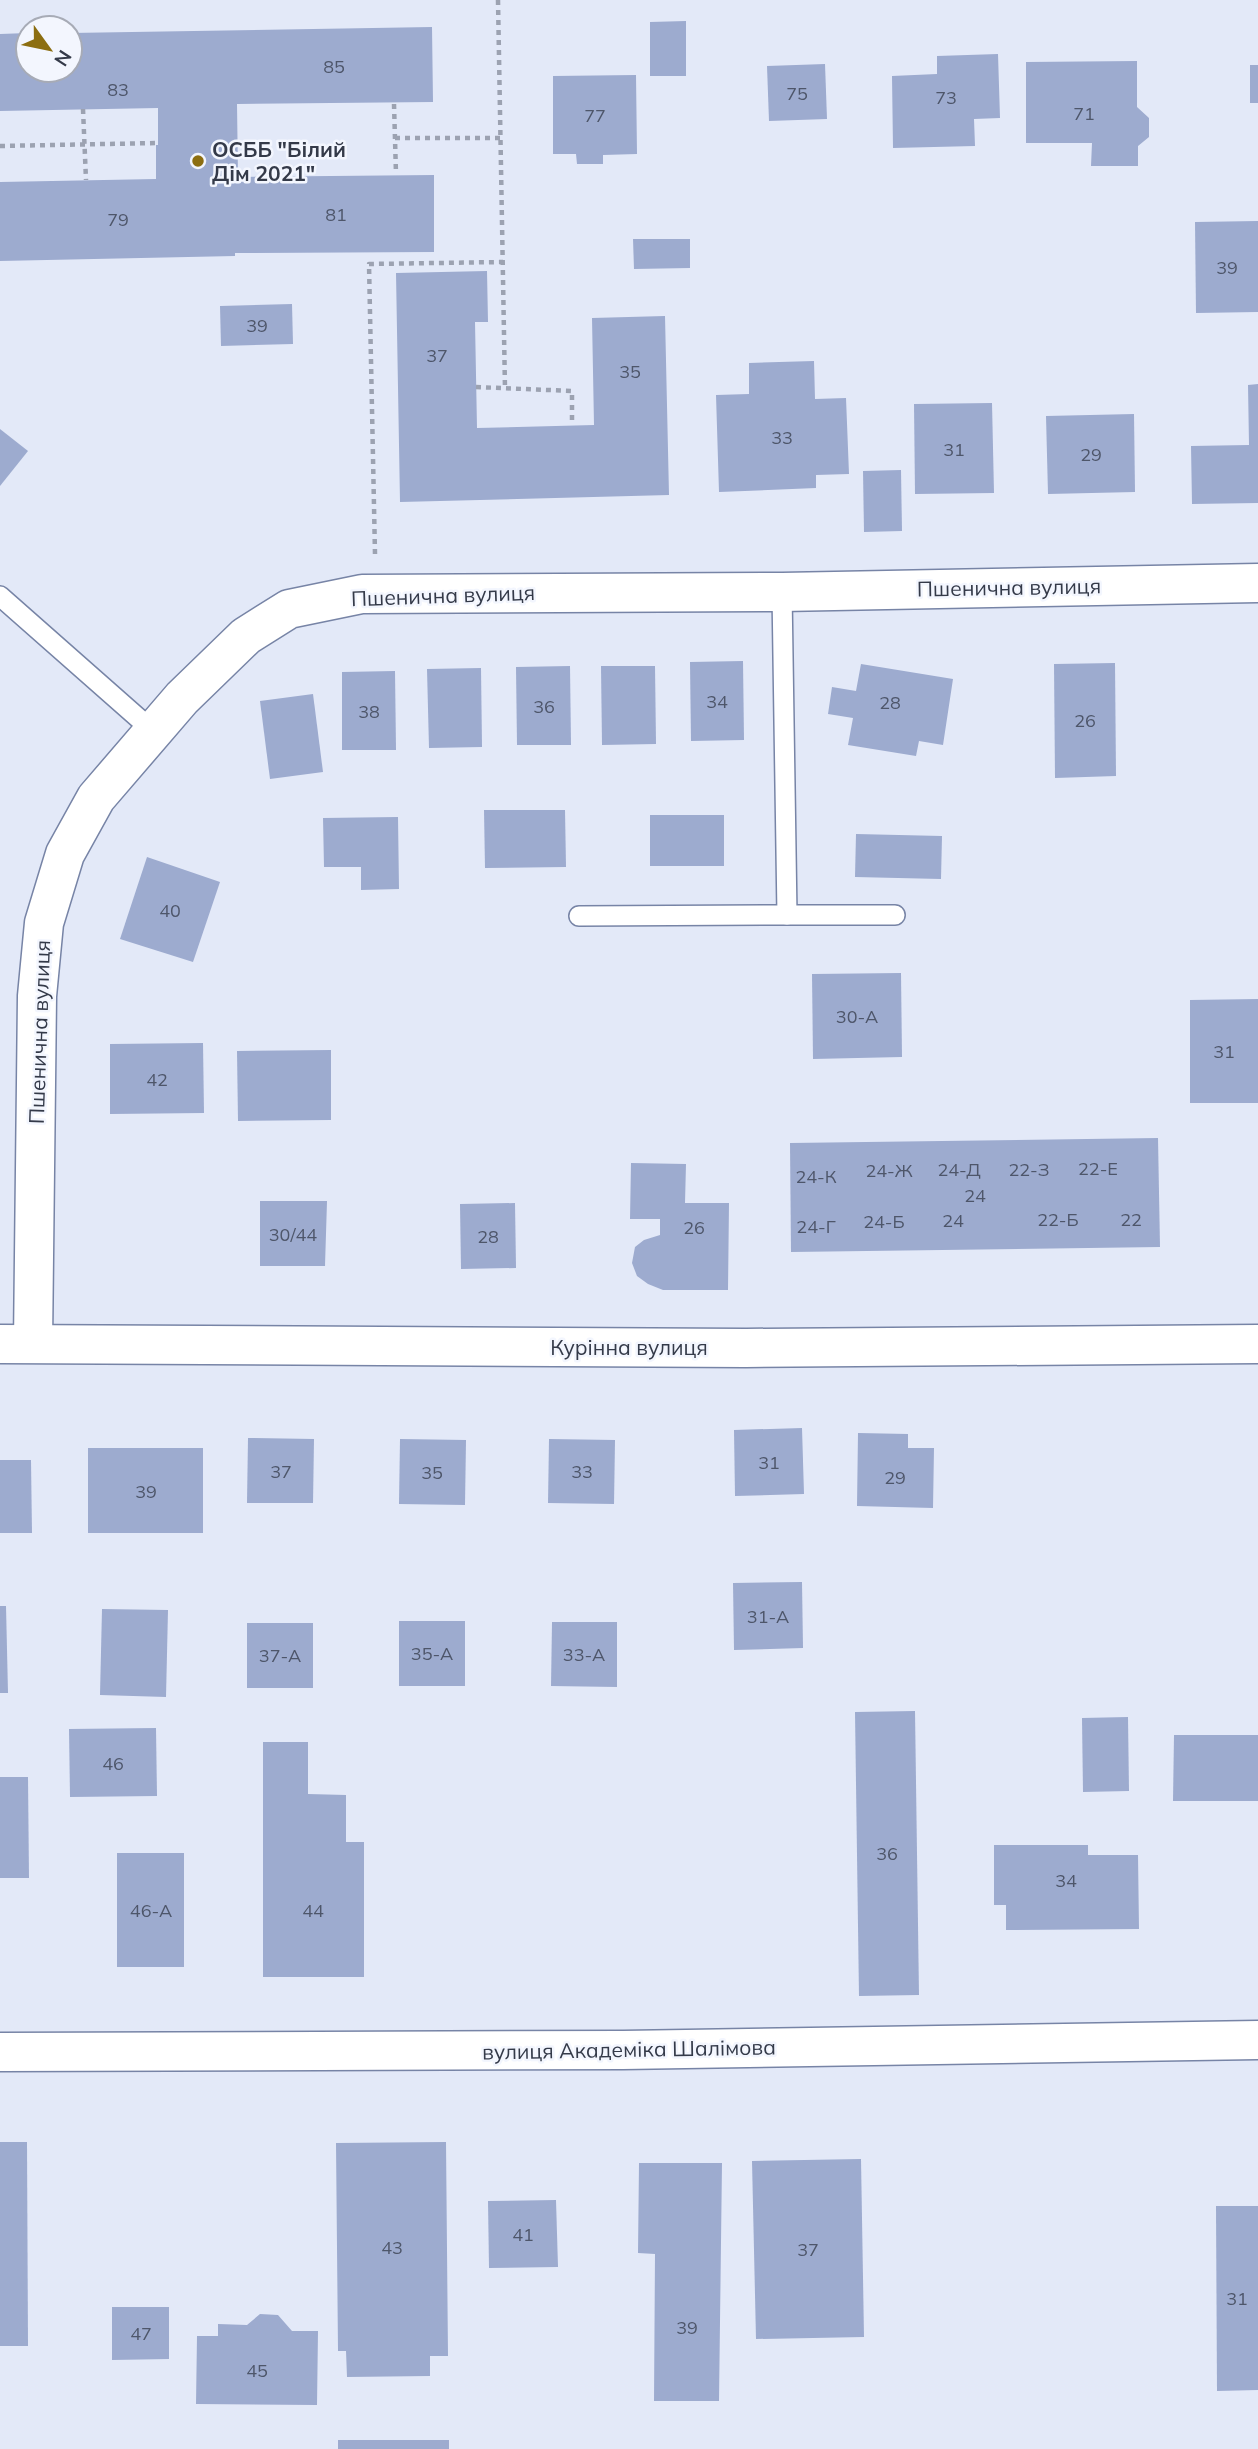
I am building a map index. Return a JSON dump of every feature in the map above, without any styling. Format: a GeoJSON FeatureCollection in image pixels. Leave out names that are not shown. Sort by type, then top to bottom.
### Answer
{"type":"FeatureCollection","features":[{"type":"Feature","properties":{"kind":"street","name":"Пшенична вулиця"},"geometry":{"type":"LineString","coordinates":[[16,1343],[37,996],[44,923],[65,854],[96,798],[182,698],[246,636],[289,609],[376,593],[782,592],[1258,583]]}},
{"type":"Feature","properties":{"kind":"street","name":"Курінна вулиця"},"geometry":{"type":"LineString","coordinates":[[16,1343],[732,1348],[1258,1344]]}},
{"type":"Feature","properties":{"kind":"street","name":"вулиця Академіка Шалімова"},"geometry":{"type":"LineString","coordinates":[[0,2052],[624,2050],[1258,2040]]}},
{"type":"Feature","properties":{"kind":"lane"},"geometry":{"type":"LineString","coordinates":[[782,592],[787,915]]}},
{"type":"Feature","properties":{"kind":"lane"},"geometry":{"type":"LineString","coordinates":[[0,596],[153,731]]}},
{"type":"Feature","properties":{"kind":"lane"},"geometry":{"type":"LineString","coordinates":[[579,916],[895,915]]}},
{"type":"Feature","properties":{"kind":"path"},"geometry":{"type":"LineString","coordinates":[[498,0],[505,389]]}},
{"type":"Feature","properties":{"kind":"path"},"geometry":{"type":"LineString","coordinates":[[394,104],[396,174]]}},
{"type":"Feature","properties":{"kind":"path"},"geometry":{"type":"LineString","coordinates":[[83,109],[86,180]]}},
{"type":"Feature","properties":{"kind":"path"},"geometry":{"type":"LineString","coordinates":[[395,138],[501,138]]}},
{"type":"Feature","properties":{"kind":"path"},"geometry":{"type":"LineString","coordinates":[[0,146],[158,143]]}},
{"type":"Feature","properties":{"kind":"path"},"geometry":{"type":"LineString","coordinates":[[376,593],[369,264],[503,262]]}},
{"type":"Feature","properties":{"kind":"path"},"geometry":{"type":"LineString","coordinates":[[476,387],[572,391],[572,425]]}},
{"type":"Feature","properties":{"kind":"building"},"geometry":{"type":"Polygon","coordinates":[[[686,21],[686,76],[650,76],[650,22],[686,21]]]}},
{"type":"Feature","properties":{"kind":"building"},"geometry":{"type":"Polygon","coordinates":[[[432,27],[433,102],[237,104],[238,177],[434,175],[434,252],[235,253],[235,256],[0,261],[0,182],[156,179],[158,108],[0,111],[0,34],[14,34],[14,84],[84,84],[84,33],[432,27]]]}},
{"type":"Feature","properties":{"kind":"building"},"geometry":{"type":"Polygon","coordinates":[[[998,54],[1000,118],[974,119],[975,146],[893,148],[892,76],[937,74],[937,56],[998,54]]]}},
{"type":"Feature","properties":{"kind":"building"},"geometry":{"type":"Polygon","coordinates":[[[1137,61],[1137,107],[1149,118],[1149,137],[1138,146],[1138,166],[1091,166],[1092,143],[1026,143],[1026,62],[1137,61]]]}},
{"type":"Feature","properties":{"kind":"building"},"geometry":{"type":"Polygon","coordinates":[[[825,64],[827,119],[769,121],[767,66],[825,64]]]}},
{"type":"Feature","properties":{"kind":"building"},"geometry":{"type":"Polygon","coordinates":[[[1250,65],[1258,65],[1258,103],[1250,103],[1250,65]]]}},
{"type":"Feature","properties":{"kind":"building"},"geometry":{"type":"Polygon","coordinates":[[[636,75],[637,154],[603,155],[603,164],[577,164],[576,154],[553,154],[553,76],[636,75]]]}},
{"type":"Feature","properties":{"kind":"building"},"geometry":{"type":"Polygon","coordinates":[[[1258,221],[1258,312],[1196,313],[1195,222],[1258,221]]]}},
{"type":"Feature","properties":{"kind":"building"},"geometry":{"type":"Polygon","coordinates":[[[633,239],[690,239],[690,268],[634,269],[633,239]]]}},
{"type":"Feature","properties":{"kind":"building"},"geometry":{"type":"Polygon","coordinates":[[[487,271],[488,322],[475,322],[477,428],[594,425],[592,318],[665,316],[669,495],[400,502],[396,273],[487,271]]]}},
{"type":"Feature","properties":{"kind":"building"},"geometry":{"type":"Polygon","coordinates":[[[292,304],[293,344],[221,346],[220,306],[292,304]]]}},
{"type":"Feature","properties":{"kind":"building"},"geometry":{"type":"Polygon","coordinates":[[[814,361],[815,399],[846,398],[849,474],[816,475],[816,488],[719,492],[716,395],[749,394],[749,363],[814,361]]]}},
{"type":"Feature","properties":{"kind":"building"},"geometry":{"type":"Polygon","coordinates":[[[1258,384],[1258,503],[1192,504],[1191,446],[1249,445],[1248,385],[1258,384]]]}},
{"type":"Feature","properties":{"kind":"building"},"geometry":{"type":"Polygon","coordinates":[[[992,403],[994,493],[915,494],[914,404],[992,403]]]}},
{"type":"Feature","properties":{"kind":"building"},"geometry":{"type":"Polygon","coordinates":[[[1134,414],[1135,492],[1048,494],[1046,416],[1134,414]]]}},
{"type":"Feature","properties":{"kind":"building"},"geometry":{"type":"Polygon","coordinates":[[[0,429],[28,451],[0,486],[0,429]]]}},
{"type":"Feature","properties":{"kind":"building"},"geometry":{"type":"Polygon","coordinates":[[[901,470],[902,531],[864,532],[863,471],[901,470]]]}},
{"type":"Feature","properties":{"kind":"building"},"geometry":{"type":"Polygon","coordinates":[[[743,661],[744,740],[691,741],[690,662],[743,661]]]}},
{"type":"Feature","properties":{"kind":"building"},"geometry":{"type":"Polygon","coordinates":[[[1115,663],[1116,776],[1055,778],[1054,664],[1115,663]]]}},
{"type":"Feature","properties":{"kind":"building"},"geometry":{"type":"Polygon","coordinates":[[[861,664],[953,679],[943,745],[919,741],[916,756],[848,745],[853,718],[828,714],[832,687],[856,691],[861,664]]]}},
{"type":"Feature","properties":{"kind":"building"},"geometry":{"type":"Polygon","coordinates":[[[570,666],[571,745],[517,745],[516,667],[570,666]]]}},
{"type":"Feature","properties":{"kind":"building"},"geometry":{"type":"Polygon","coordinates":[[[601,666],[655,666],[656,744],[602,745],[601,666]]]}},
{"type":"Feature","properties":{"kind":"building"},"geometry":{"type":"Polygon","coordinates":[[[481,668],[482,747],[429,748],[427,669],[481,668]]]}},
{"type":"Feature","properties":{"kind":"building"},"geometry":{"type":"Polygon","coordinates":[[[395,671],[396,750],[342,750],[342,672],[395,671]]]}},
{"type":"Feature","properties":{"kind":"building"},"geometry":{"type":"Polygon","coordinates":[[[313,694],[323,772],[270,779],[260,701],[313,694]]]}},
{"type":"Feature","properties":{"kind":"building"},"geometry":{"type":"Polygon","coordinates":[[[484,810],[565,810],[566,867],[485,868],[484,810]]]}},
{"type":"Feature","properties":{"kind":"building"},"geometry":{"type":"Polygon","coordinates":[[[650,815],[724,815],[724,866],[650,866],[650,815]]]}},
{"type":"Feature","properties":{"kind":"building"},"geometry":{"type":"Polygon","coordinates":[[[398,817],[399,889],[361,890],[361,867],[324,867],[323,818],[398,817]]]}},
{"type":"Feature","properties":{"kind":"building"},"geometry":{"type":"Polygon","coordinates":[[[856,834],[942,836],[941,879],[855,877],[856,834]]]}},
{"type":"Feature","properties":{"kind":"building"},"geometry":{"type":"Polygon","coordinates":[[[147,857],[220,882],[193,962],[120,939],[147,857]]]}},
{"type":"Feature","properties":{"kind":"building"},"geometry":{"type":"Polygon","coordinates":[[[901,973],[902,1057],[813,1059],[812,974],[901,973]]]}},
{"type":"Feature","properties":{"kind":"building"},"geometry":{"type":"Polygon","coordinates":[[[1258,999],[1258,1103],[1190,1103],[1190,1000],[1258,999]]]}},
{"type":"Feature","properties":{"kind":"building"},"geometry":{"type":"Polygon","coordinates":[[[203,1043],[204,1113],[110,1114],[110,1044],[203,1043]]]}},
{"type":"Feature","properties":{"kind":"building"},"geometry":{"type":"Polygon","coordinates":[[[331,1050],[331,1120],[238,1121],[237,1051],[331,1050]]]}},
{"type":"Feature","properties":{"kind":"building"},"geometry":{"type":"Polygon","coordinates":[[[1158,1138],[1160,1247],[791,1252],[790,1143],[1158,1138]]]}},
{"type":"Feature","properties":{"kind":"building"},"geometry":{"type":"Polygon","coordinates":[[[631,1163],[686,1164],[685,1203],[729,1203],[728,1290],[663,1290],[637,1276],[632,1263],[635,1247],[644,1240],[660,1235],[660,1219],[630,1219],[631,1163]]]}},
{"type":"Feature","properties":{"kind":"building"},"geometry":{"type":"Polygon","coordinates":[[[260,1201],[327,1201],[325,1266],[260,1266],[260,1201]]]}},
{"type":"Feature","properties":{"kind":"building"},"geometry":{"type":"Polygon","coordinates":[[[515,1203],[516,1268],[461,1269],[460,1204],[515,1203]]]}},
{"type":"Feature","properties":{"kind":"building"},"geometry":{"type":"Polygon","coordinates":[[[802,1428],[804,1494],[735,1496],[734,1430],[802,1428]]]}},
{"type":"Feature","properties":{"kind":"building"},"geometry":{"type":"Polygon","coordinates":[[[858,1433],[908,1434],[908,1448],[934,1448],[933,1508],[857,1506],[858,1433]]]}},
{"type":"Feature","properties":{"kind":"building"},"geometry":{"type":"Polygon","coordinates":[[[248,1438],[314,1439],[313,1503],[247,1503],[248,1438]]]}},
{"type":"Feature","properties":{"kind":"building"},"geometry":{"type":"Polygon","coordinates":[[[400,1439],[466,1440],[465,1505],[399,1504],[400,1439]]]}},
{"type":"Feature","properties":{"kind":"building"},"geometry":{"type":"Polygon","coordinates":[[[549,1439],[615,1440],[614,1504],[548,1503],[549,1439]]]}},
{"type":"Feature","properties":{"kind":"building"},"geometry":{"type":"Polygon","coordinates":[[[88,1448],[203,1448],[203,1533],[88,1533],[88,1448]]]}},
{"type":"Feature","properties":{"kind":"building"},"geometry":{"type":"Polygon","coordinates":[[[0,1460],[31,1460],[32,1533],[0,1533],[0,1460]]]}},
{"type":"Feature","properties":{"kind":"building"},"geometry":{"type":"Polygon","coordinates":[[[802,1582],[803,1648],[734,1650],[733,1583],[802,1582]]]}},
{"type":"Feature","properties":{"kind":"building"},"geometry":{"type":"Polygon","coordinates":[[[0,1606],[6,1606],[8,1693],[0,1693],[0,1606]]]}},
{"type":"Feature","properties":{"kind":"building"},"geometry":{"type":"Polygon","coordinates":[[[102,1609],[168,1610],[166,1697],[100,1695],[102,1609]]]}},
{"type":"Feature","properties":{"kind":"building"},"geometry":{"type":"Polygon","coordinates":[[[399,1621],[465,1621],[465,1686],[399,1686],[399,1621]]]}},
{"type":"Feature","properties":{"kind":"building"},"geometry":{"type":"Polygon","coordinates":[[[552,1622],[617,1622],[617,1687],[551,1686],[552,1622]]]}},
{"type":"Feature","properties":{"kind":"building"},"geometry":{"type":"Polygon","coordinates":[[[247,1623],[313,1623],[313,1688],[247,1688],[247,1623]]]}},
{"type":"Feature","properties":{"kind":"building"},"geometry":{"type":"Polygon","coordinates":[[[915,1711],[919,1995],[859,1996],[855,1712],[915,1711]]]}},
{"type":"Feature","properties":{"kind":"building"},"geometry":{"type":"Polygon","coordinates":[[[1128,1717],[1129,1791],[1083,1792],[1082,1718],[1128,1717]]]}},
{"type":"Feature","properties":{"kind":"building"},"geometry":{"type":"Polygon","coordinates":[[[156,1728],[157,1796],[70,1797],[69,1729],[156,1728]]]}},
{"type":"Feature","properties":{"kind":"building"},"geometry":{"type":"Polygon","coordinates":[[[1174,1735],[1258,1735],[1258,1801],[1173,1801],[1174,1735]]]}},
{"type":"Feature","properties":{"kind":"building"},"geometry":{"type":"Polygon","coordinates":[[[263,1742],[308,1742],[308,1794],[346,1795],[346,1842],[364,1842],[364,1977],[263,1977],[263,1742]]]}},
{"type":"Feature","properties":{"kind":"building"},"geometry":{"type":"Polygon","coordinates":[[[0,1777],[28,1777],[29,1878],[0,1878],[0,1777]]]}},
{"type":"Feature","properties":{"kind":"building"},"geometry":{"type":"Polygon","coordinates":[[[994,1845],[1088,1845],[1088,1855],[1138,1855],[1139,1929],[1006,1930],[1006,1905],[994,1905],[994,1845]]]}},
{"type":"Feature","properties":{"kind":"building"},"geometry":{"type":"Polygon","coordinates":[[[117,1853],[184,1853],[184,1967],[117,1967],[117,1853]]]}},
{"type":"Feature","properties":{"kind":"building"},"geometry":{"type":"Polygon","coordinates":[[[0,2142],[27,2142],[28,2346],[0,2346],[0,2142]]]}},
{"type":"Feature","properties":{"kind":"building"},"geometry":{"type":"Polygon","coordinates":[[[446,2142],[448,2356],[430,2356],[430,2376],[347,2377],[346,2351],[338,2351],[336,2143],[446,2142]]]}},
{"type":"Feature","properties":{"kind":"building"},"geometry":{"type":"Polygon","coordinates":[[[861,2159],[864,2337],[756,2339],[752,2161],[861,2159]]]}},
{"type":"Feature","properties":{"kind":"building"},"geometry":{"type":"Polygon","coordinates":[[[639,2163],[722,2163],[719,2401],[654,2401],[655,2254],[638,2253],[639,2163]]]}},
{"type":"Feature","properties":{"kind":"building"},"geometry":{"type":"Polygon","coordinates":[[[556,2200],[558,2267],[489,2268],[488,2201],[556,2200]]]}},
{"type":"Feature","properties":{"kind":"building"},"geometry":{"type":"Polygon","coordinates":[[[1216,2206],[1258,2206],[1258,2390],[1217,2391],[1216,2206]]]}},
{"type":"Feature","properties":{"kind":"building"},"geometry":{"type":"Polygon","coordinates":[[[112,2307],[169,2307],[169,2359],[112,2360],[112,2307]]]}},
{"type":"Feature","properties":{"kind":"building"},"geometry":{"type":"Polygon","coordinates":[[[260,2314],[278,2315],[292,2331],[318,2331],[317,2405],[196,2404],[197,2336],[218,2336],[218,2324],[247,2325],[260,2314]]]}},
{"type":"Feature","properties":{"kind":"building"},"geometry":{"type":"Polygon","coordinates":[[[338,2440],[449,2440],[449,2449],[338,2449],[338,2440]]]}},
{"type":"Feature","properties":{"kind":"place","name":"ОСББ \"Білий Дім 2021\""},"geometry":{"type":"Point","coordinates":[198,161]}}]}
